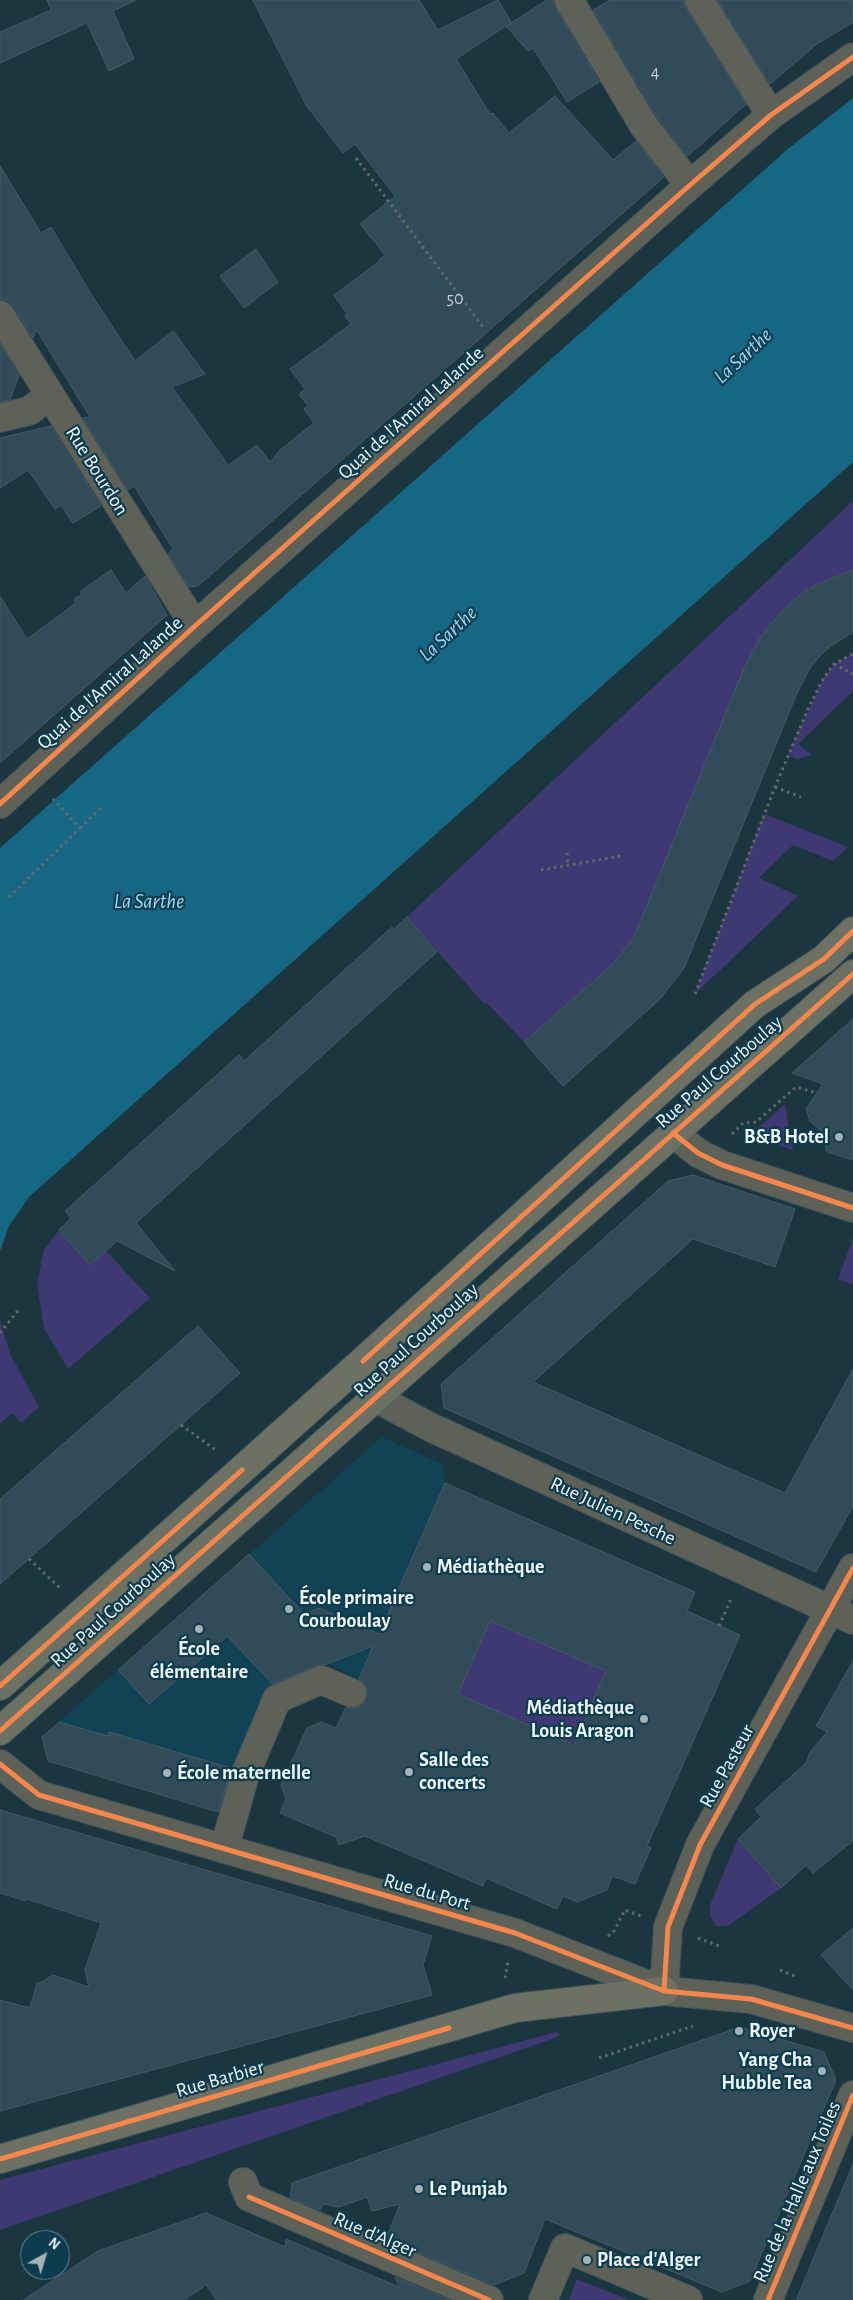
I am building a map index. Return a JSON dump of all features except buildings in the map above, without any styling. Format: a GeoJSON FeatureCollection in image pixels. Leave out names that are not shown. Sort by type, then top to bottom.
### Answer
{"type":"FeatureCollection","features":[{"type":"Feature","properties":{"kind":"main road","name":"Rue Paul Courboulay"},"geometry":{"type":"LineString","coordinates":[[0,1686],[363,1361],[755,1004],[824,959],[853,932]]}},
{"type":"Feature","properties":{"kind":"main road","name":"Rue Paul Courboulay"},"geometry":{"type":"LineString","coordinates":[[0,1730],[853,974]]}},
{"type":"Feature","properties":{"kind":"main road"},"geometry":{"type":"LineString","coordinates":[[645,1104],[672,1133]]}},
{"type":"Feature","properties":{"kind":"main road","name":"Rue Barbier"},"geometry":{"type":"LineString","coordinates":[[0,2159],[515,2008],[664,1991]]}},
{"type":"Feature","properties":{"kind":"street"},"geometry":{"type":"LineString","coordinates":[[569,0],[644,126],[690,185]]}},
{"type":"Feature","properties":{"kind":"street"},"geometry":{"type":"LineString","coordinates":[[700,0],[771,115]]}},
{"type":"Feature","properties":{"kind":"street","name":"Quai de l'Amiral Lalande"},"geometry":{"type":"LineString","coordinates":[[0,804],[195,626],[690,185],[771,115],[853,56]]}},
{"type":"Feature","properties":{"kind":"street","name":"Rue Bourdon"},"geometry":{"type":"LineString","coordinates":[[0,315],[49,396],[195,626]]}},
{"type":"Feature","properties":{"kind":"street"},"geometry":{"type":"LineString","coordinates":[[0,418],[29,411],[49,396]]}},
{"type":"Feature","properties":{"kind":"street"},"geometry":{"type":"LineString","coordinates":[[672,1133],[698,1153],[722,1165],[853,1208]]}},
{"type":"Feature","properties":{"kind":"street","name":"Rue Julien Pesche"},"geometry":{"type":"LineString","coordinates":[[374,1397],[430,1427],[841,1615]]}},
{"type":"Feature","properties":{"kind":"street","name":"Rue Pasteur"},"geometry":{"type":"LineString","coordinates":[[664,1991],[668,1927],[700,1845],[841,1615],[853,1568]]}},
{"type":"Feature","properties":{"kind":"street"},"geometry":{"type":"LineString","coordinates":[[224,1849],[245,1776],[277,1699],[321,1680],[352,1694]]}},
{"type":"Feature","properties":{"kind":"street","name":"Rue du Port"},"geometry":{"type":"LineString","coordinates":[[0,1764],[39,1794],[515,1934],[664,1991],[751,1999],[853,2028]]}},
{"type":"Feature","properties":{"kind":"street","name":"Rue de la Halle aux Toiles"},"geometry":{"type":"LineString","coordinates":[[768,2300],[853,2095]]}},
{"type":"Feature","properties":{"kind":"street","name":"Rue d'Alger"},"geometry":{"type":"LineString","coordinates":[[246,2190],[489,2300]]}},
{"type":"Feature","properties":{"kind":"street"},"geometry":{"type":"LineString","coordinates":[[543,2300],[565,2248],[688,2300]]}},
{"type":"Feature","properties":{"kind":"path"},"geometry":{"type":"LineString","coordinates":[[356,158],[502,352]]}},
{"type":"Feature","properties":{"kind":"path"},"geometry":{"type":"LineString","coordinates":[[695,994],[775,787],[812,701],[823,679],[834,664],[853,654]]}},
{"type":"Feature","properties":{"kind":"path"},"geometry":{"type":"LineString","coordinates":[[834,664],[853,674]]}},
{"type":"Feature","properties":{"kind":"path"},"geometry":{"type":"LineString","coordinates":[[32,775],[80,828]]}},
{"type":"Feature","properties":{"kind":"path"},"geometry":{"type":"LineString","coordinates":[[775,787],[801,798]]}},
{"type":"Feature","properties":{"kind":"path"},"geometry":{"type":"LineString","coordinates":[[9,897],[101,808]]}},
{"type":"Feature","properties":{"kind":"path"},"geometry":{"type":"LineString","coordinates":[[567,853],[568,865]]}},
{"type":"Feature","properties":{"kind":"path"},"geometry":{"type":"LineString","coordinates":[[542,870],[621,856]]}},
{"type":"Feature","properties":{"kind":"path"},"geometry":{"type":"LineString","coordinates":[[796,1087],[816,1093]]}},
{"type":"Feature","properties":{"kind":"path"},"geometry":{"type":"LineString","coordinates":[[0,1333],[20,1308]]}},
{"type":"Feature","properties":{"kind":"path"},"geometry":{"type":"LineString","coordinates":[[181,1425],[214,1449]]}},
{"type":"Feature","properties":{"kind":"path"},"geometry":{"type":"LineString","coordinates":[[29,1559],[57,1586]]}},
{"type":"Feature","properties":{"kind":"path"},"geometry":{"type":"LineString","coordinates":[[719,1626],[732,1598]]}},
{"type":"Feature","properties":{"kind":"path"},"geometry":{"type":"LineString","coordinates":[[695,1937],[719,1946]]}},
{"type":"Feature","properties":{"kind":"path"},"geometry":{"type":"LineString","coordinates":[[506,1980],[504,1977],[509,1959]]}},
{"type":"Feature","properties":{"kind":"path"},"geometry":{"type":"LineString","coordinates":[[780,1970],[800,1978]]}},
{"type":"Feature","properties":{"kind":"path"},"geometry":{"type":"LineString","coordinates":[[599,2058],[702,2023]]}},
{"type":"Feature","properties":{"kind":"shaded area"},"geometry":{"type":"Polygon","coordinates":[[[853,501],[853,570],[815,585],[798,597],[767,628],[751,654],[634,937],[612,965],[524,1042],[487,1003],[485,1005],[407,917],[853,501]]]}},
{"type":"Feature","properties":{"kind":"shaded area"},"geometry":{"type":"Polygon","coordinates":[[[853,654],[853,691],[798,744],[812,755],[797,759],[788,755],[823,679],[834,664],[853,654]]]}},
{"type":"Feature","properties":{"kind":"shaded area"},"geometry":{"type":"Polygon","coordinates":[[[764,814],[848,847],[833,861],[793,845],[759,878],[798,896],[695,994],[764,814]]]}},
{"type":"Feature","properties":{"kind":"shaded area"},"geometry":{"type":"Polygon","coordinates":[[[785,1104],[793,1150],[759,1139],[757,1129],[785,1104]]]}},
{"type":"Feature","properties":{"kind":"shaded area"},"geometry":{"type":"Polygon","coordinates":[[[59,1230],[90,1265],[106,1251],[150,1298],[68,1369],[44,1328],[37,1284],[44,1250],[59,1230]]]}},
{"type":"Feature","properties":{"kind":"shaded area"},"geometry":{"type":"Polygon","coordinates":[[[853,1238],[853,1285],[838,1279],[853,1238]]]}},
{"type":"Feature","properties":{"kind":"shaded area"},"geometry":{"type":"Polygon","coordinates":[[[0,1320],[10,1354],[39,1407],[21,1423],[12,1413],[0,1424],[0,1320]]]}},
{"type":"Feature","properties":{"kind":"shaded area","name":"École primaire Courboulay"},"geometry":{"type":"Polygon","coordinates":[[[382,1437],[442,1464],[445,1483],[359,1678],[328,1664],[273,1684],[237,1770],[224,1813],[97,1776],[108,1736],[59,1722],[382,1437]]]}},
{"type":"Feature","properties":{"kind":"shaded area"},"geometry":{"type":"Polygon","coordinates":[[[490,1621],[606,1671],[574,1745],[458,1694],[490,1621]]]}},
{"type":"Feature","properties":{"kind":"shaded area"},"geometry":{"type":"Polygon","coordinates":[[[738,1839],[781,1888],[728,1926],[716,1926],[710,1916],[710,1905],[738,1839]]]}},
{"type":"Feature","properties":{"kind":"shaded area"},"geometry":{"type":"Polygon","coordinates":[[[557,2032],[560,2035],[552,2039],[0,2230],[0,2180],[557,2032]]]}},
{"type":"Feature","properties":{"kind":"shaded area"},"geometry":{"type":"Polygon","coordinates":[[[577,2279],[629,2300],[569,2300],[577,2279]]]}},
{"type":"Feature","properties":{"kind":"water","name":"La Sarthe"},"geometry":{"type":"Polygon","coordinates":[[[853,98],[853,462],[29,1197],[9,1226],[0,1251],[0,848],[789,148],[853,98]]]}},
{"type":"Feature","properties":{"kind":"cycle path"},"geometry":{"type":"LineString","coordinates":[[0,804],[195,626],[690,185],[771,115],[853,57]]}},
{"type":"Feature","properties":{"kind":"cycle path"},"geometry":{"type":"LineString","coordinates":[[363,1361],[755,1004],[824,959],[853,931]]}},
{"type":"Feature","properties":{"kind":"cycle path"},"geometry":{"type":"LineString","coordinates":[[0,1731],[853,974]]}},
{"type":"Feature","properties":{"kind":"cycle path"},"geometry":{"type":"LineString","coordinates":[[673,1133],[698,1153],[722,1165],[853,1208]]}},
{"type":"Feature","properties":{"kind":"cycle path"},"geometry":{"type":"LineString","coordinates":[[0,1686],[242,1470]]}},
{"type":"Feature","properties":{"kind":"cycle path"},"geometry":{"type":"LineString","coordinates":[[664,1991],[668,1927],[700,1845],[853,1568]]}},
{"type":"Feature","properties":{"kind":"cycle path"},"geometry":{"type":"LineString","coordinates":[[0,1764],[39,1795],[515,1933],[664,1991],[751,1999],[853,2028]]}},
{"type":"Feature","properties":{"kind":"cycle path"},"geometry":{"type":"LineString","coordinates":[[0,2159],[449,2028]]}},
{"type":"Feature","properties":{"kind":"cycle path"},"geometry":{"type":"LineString","coordinates":[[768,2300],[853,2095]]}},
{"type":"Feature","properties":{"kind":"cycle path"},"geometry":{"type":"LineString","coordinates":[[249,2197],[489,2300]]}},
{"type":"Feature","properties":{"kind":"place","name":"B&B Hotel"},"geometry":{"type":"Point","coordinates":[839,1137]}},
{"type":"Feature","properties":{"kind":"place","name":"Médiathèque"},"geometry":{"type":"Point","coordinates":[427,1567]}},
{"type":"Feature","properties":{"kind":"place","name":"École primaire Courboulay"},"geometry":{"type":"Point","coordinates":[289,1609]}},
{"type":"Feature","properties":{"kind":"place","name":"École élémentaire"},"geometry":{"type":"Point","coordinates":[199,1629]}},
{"type":"Feature","properties":{"kind":"place","name":"Médiathèque Louis Aragon"},"geometry":{"type":"Point","coordinates":[644,1719]}},
{"type":"Feature","properties":{"kind":"place","name":"Salle des concerts"},"geometry":{"type":"Point","coordinates":[409,1772]}},
{"type":"Feature","properties":{"kind":"place","name":"École maternelle"},"geometry":{"type":"Point","coordinates":[167,1773]}},
{"type":"Feature","properties":{"kind":"place","name":"Royer"},"geometry":{"type":"Point","coordinates":[739,2031]}},
{"type":"Feature","properties":{"kind":"place","name":"Yang Cha Hubble Tea"},"geometry":{"type":"Point","coordinates":[822,2071]}},
{"type":"Feature","properties":{"kind":"place","name":"Le Punjab"},"geometry":{"type":"Point","coordinates":[419,2189]}},
{"type":"Feature","properties":{"kind":"place","name":"Place d'Alger"},"geometry":{"type":"Point","coordinates":[587,2260]}}]}
